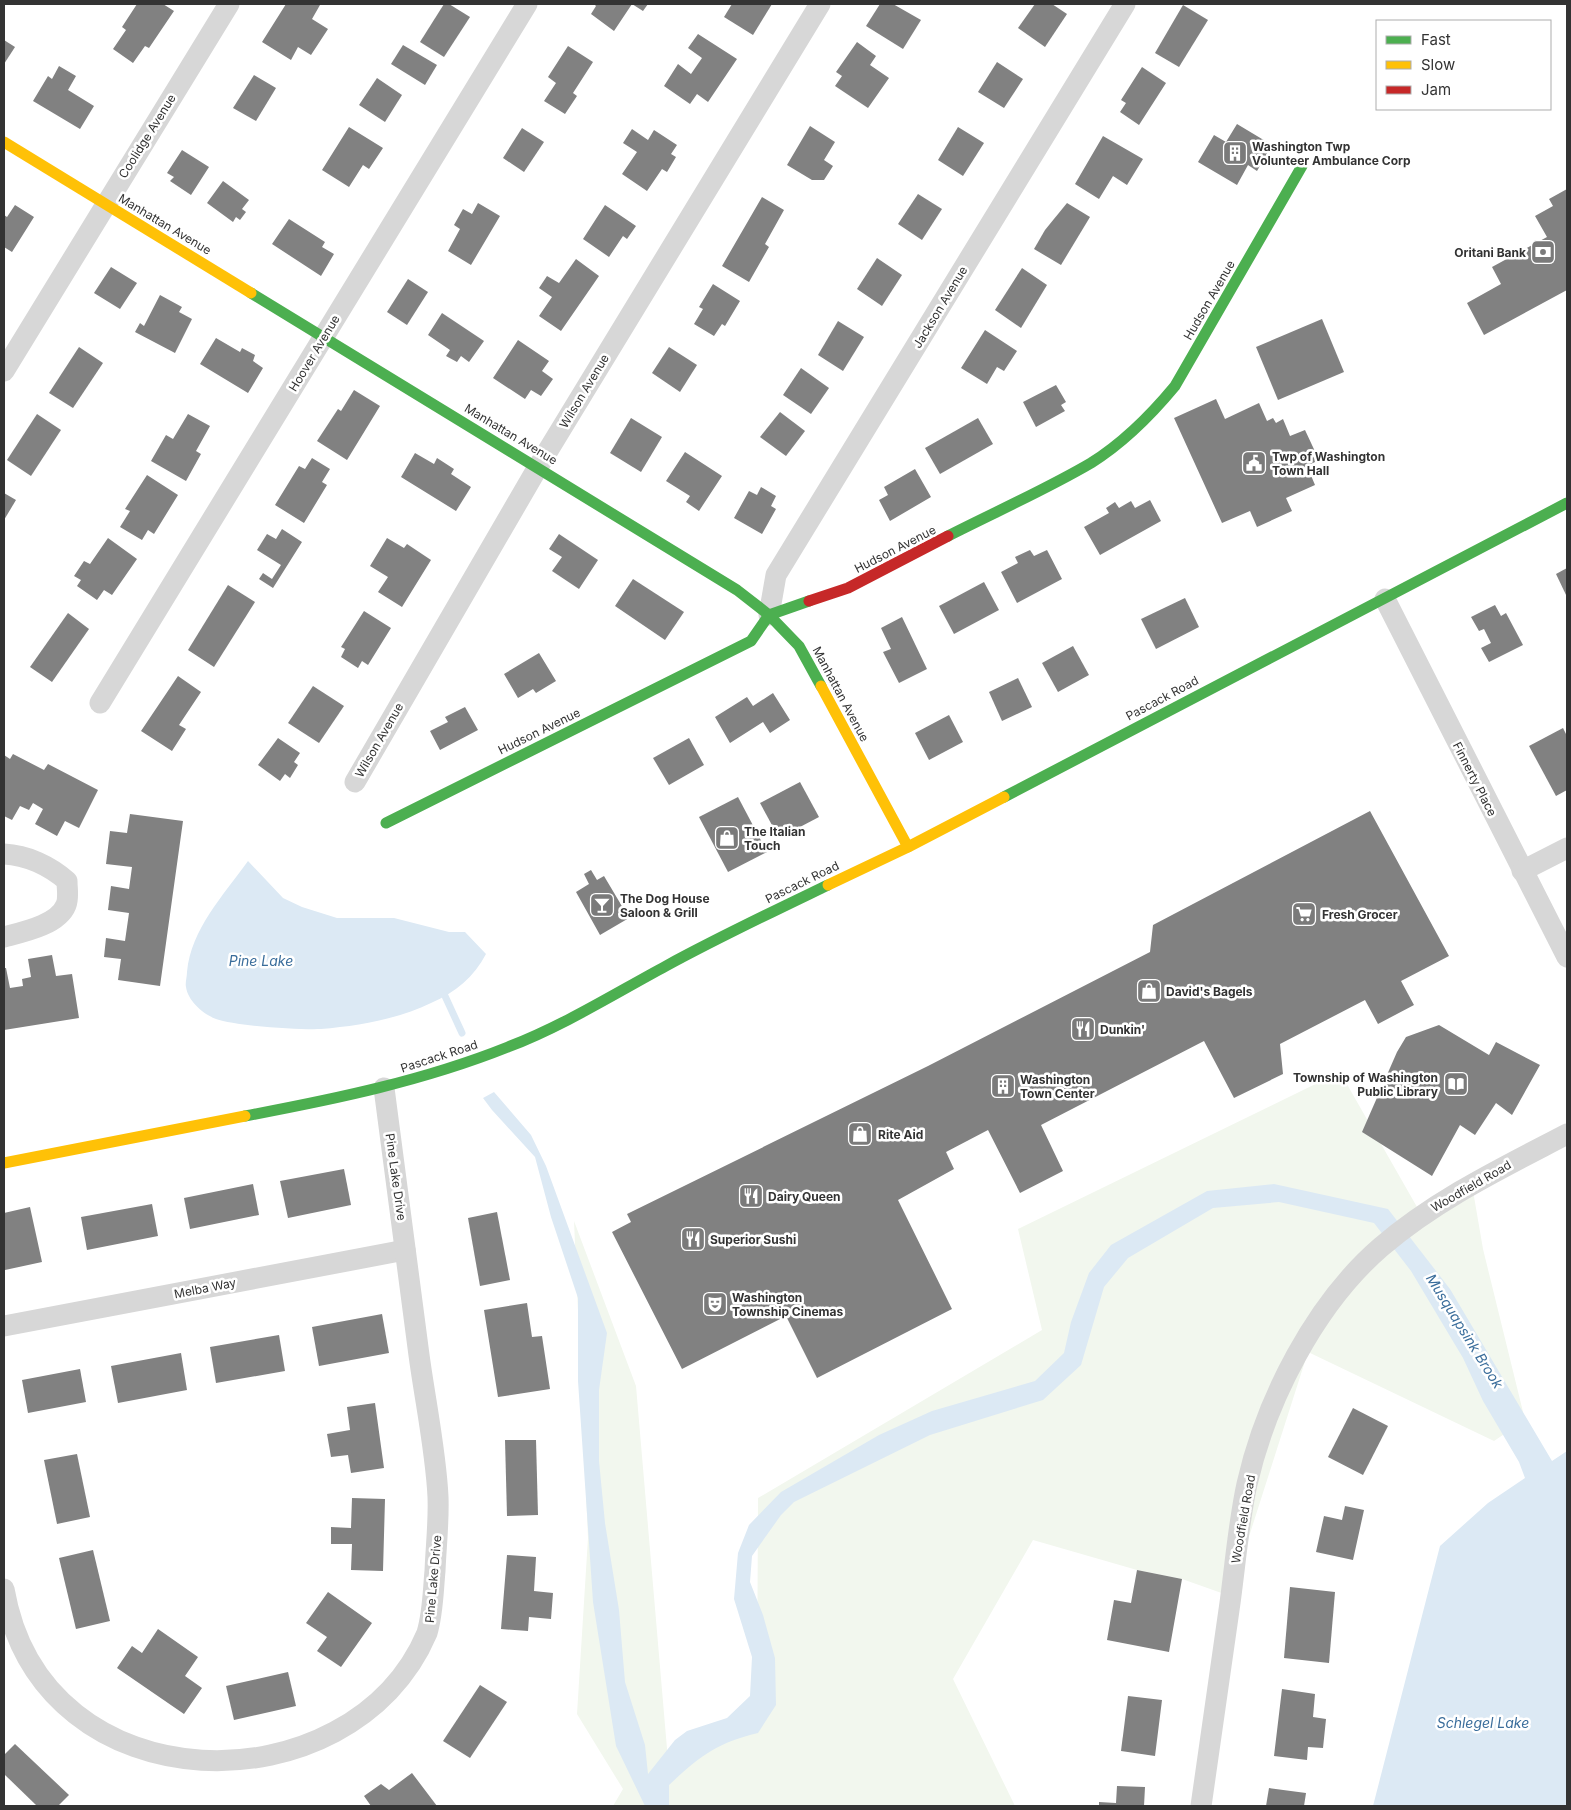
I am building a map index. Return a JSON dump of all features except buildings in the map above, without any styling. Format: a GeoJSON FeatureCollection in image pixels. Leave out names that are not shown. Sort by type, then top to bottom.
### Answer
{"type":"FeatureCollection","features":[{"type":"Feature","properties":{"kind":"street","name":"Coolidge Avenue"},"geometry":{"type":"LineString","coordinates":[[4,371],[229,4]]}},
{"type":"Feature","properties":{"kind":"street","name":"Hoover Avenue"},"geometry":{"type":"LineString","coordinates":[[100,702],[528,4]]}},
{"type":"Feature","properties":{"kind":"street","name":"Wilson Avenue"},"geometry":{"type":"LineString","coordinates":[[355,782],[538,467],[820,4]]}},
{"type":"Feature","properties":{"kind":"street","name":"Jackson Avenue"},"geometry":{"type":"LineString","coordinates":[[769,615],[776,575],[1125,4]]}},
{"type":"Feature","properties":{"kind":"street","name":"Manhattan Avenue"},"geometry":{"type":"LineString","coordinates":[[4,142],[737,590],[769,615],[800,646],[908,846]]}},
{"type":"Feature","properties":{"kind":"street","name":"Hudson Avenue"},"geometry":{"type":"LineString","coordinates":[[386,823],[751,641],[769,615],[848,588],[1090,463],[1123,441],[1152,414],[1175,386],[1302,166]]}},
{"type":"Feature","properties":{"kind":"street","name":"Pascack Road"},"geometry":{"type":"LineString","coordinates":[[4,1164],[384,1088],[443,1071],[509,1047],[554,1027],[727,933],[908,846],[1567,503]]}},
{"type":"Feature","properties":{"kind":"street","name":"Finnerty Place"},"geometry":{"type":"LineString","coordinates":[[1385,599],[1567,957]]}},
{"type":"Feature","properties":{"kind":"street"},"geometry":{"type":"LineString","coordinates":[[1522,871],[1567,848]]}},
{"type":"Feature","properties":{"kind":"street"},"geometry":{"type":"LineString","coordinates":[[4,854],[24,858],[54,869],[67,881],[67,903],[61,915],[55,919],[4,937]]}},
{"type":"Feature","properties":{"kind":"street","name":"Pine Lake Drive"},"geometry":{"type":"LineString","coordinates":[[333,1754],[347,1746],[375,1722],[398,1694],[415,1665],[432,1610],[438,1495],[384,1088]]}},
{"type":"Feature","properties":{"kind":"street","name":"Woodfield Road"},"geometry":{"type":"LineString","coordinates":[[1200,1806],[1247,1484],[1264,1425],[1288,1372],[1313,1329],[1348,1282],[1379,1249],[1409,1224],[1462,1189],[1567,1134]]}},
{"type":"Feature","properties":{"kind":"street","name":"Melba Way"},"geometry":{"type":"LineString","coordinates":[[4,1326],[406,1250]]}},
{"type":"Feature","properties":{"kind":"street"},"geometry":{"type":"LineString","coordinates":[[4,1589],[8,1615],[18,1644],[37,1678],[61,1708],[95,1738],[127,1758],[161,1773]]}},
{"type":"Feature","properties":{"kind":"shaded area"},"geometry":{"type":"Polygon","coordinates":[[[1340,1072],[1421,1214],[1472,1185],[1483,1249],[1525,1420],[1494,1441],[1308,1352],[1230,1596],[1182,1579],[1137,1570],[1033,1540],[953,1679],[1015,1806],[613,1806],[623,1789],[577,1714],[588,1538],[574,1221],[636,1386],[669,1772],[757,1708],[758,1498],[1042,1330],[1018,1229],[1340,1072]]]}},
{"type":"Feature","properties":{"kind":"water","name":"Pine Lake"},"geometry":{"type":"Polygon","coordinates":[[[248,861],[283,898],[302,907],[337,918],[394,918],[449,932],[465,932],[486,954],[470,977],[440,999],[418,1009],[378,1021],[312,1029],[252,1026],[216,1019],[206,1014],[197,1006],[187,992],[187,972],[190,956],[201,927],[248,861]]]}},
{"type":"Feature","properties":{"kind":"water"},"geometry":{"type":"Polygon","coordinates":[[[494,1092],[531,1135],[546,1166],[607,1333],[599,1390],[599,1461],[605,1523],[619,1610],[625,1682],[645,1745],[648,1774],[675,1740],[687,1731],[727,1718],[750,1696],[752,1657],[734,1599],[738,1553],[749,1525],[781,1492],[879,1435],[932,1411],[1035,1381],[1064,1353],[1071,1322],[1089,1273],[1111,1245],[1207,1191],[1274,1184],[1388,1209],[1450,1289],[1552,1461],[1567,1451],[1567,1806],[1373,1806],[1440,1546],[1488,1503],[1525,1478],[1519,1462],[1483,1401],[1463,1358],[1411,1271],[1374,1223],[1279,1202],[1213,1208],[1128,1258],[1104,1287],[1081,1365],[1043,1400],[930,1435],[794,1502],[781,1515],[752,1556],[750,1582],[763,1615],[775,1658],[776,1705],[758,1733],[719,1746],[690,1766],[669,1785],[669,1806],[645,1806],[616,1746],[593,1602],[578,1381],[578,1298],[551,1217],[535,1157],[483,1098],[494,1092]]]}},
{"type":"Feature","properties":{"kind":"waterway"},"geometry":{"type":"LineString","coordinates":[[445,996],[462,1033]]}},
{"type":"Feature","properties":{"kind":"traffic: fast"},"geometry":{"type":"LineString","coordinates":[[948,536],[1074,473],[1103,455],[1136,428],[1175,386],[1302,166]]}},
{"type":"Feature","properties":{"kind":"traffic: fast"},"geometry":{"type":"LineString","coordinates":[[251,293],[737,590],[769,615],[799,646],[821,686]]}},
{"type":"Feature","properties":{"kind":"traffic: fast"},"geometry":{"type":"LineString","coordinates":[[1004,797],[1567,503]]}},
{"type":"Feature","properties":{"kind":"traffic: fast"},"geometry":{"type":"LineString","coordinates":[[386,823],[751,641],[769,615],[809,601]]}},
{"type":"Feature","properties":{"kind":"traffic: fast"},"geometry":{"type":"LineString","coordinates":[[245,1116],[378,1088],[444,1070],[508,1047],[568,1020],[706,945],[828,885]]}},
{"type":"Feature","properties":{"kind":"traffic: slow"},"geometry":{"type":"LineString","coordinates":[[4,142],[251,293]]}},
{"type":"Feature","properties":{"kind":"traffic: slow"},"geometry":{"type":"LineString","coordinates":[[821,686],[908,847]]}},
{"type":"Feature","properties":{"kind":"traffic: slow"},"geometry":{"type":"LineString","coordinates":[[828,885],[908,847],[1004,797]]}},
{"type":"Feature","properties":{"kind":"traffic: slow"},"geometry":{"type":"LineString","coordinates":[[4,1163],[245,1116]]}},
{"type":"Feature","properties":{"kind":"traffic: jam"},"geometry":{"type":"LineString","coordinates":[[809,601],[848,588],[948,536]]}},
{"type":"Feature","properties":{"kind":"place","name":"Washington Twp Volunteer Ambulance Corp"},"geometry":{"type":"Point","coordinates":[1235,153]}},
{"type":"Feature","properties":{"kind":"place","name":"Oritani Bank"},"geometry":{"type":"Point","coordinates":[1543,252]}},
{"type":"Feature","properties":{"kind":"place","name":"Twp of Washington Town Hall"},"geometry":{"type":"Point","coordinates":[1254,463]}},
{"type":"Feature","properties":{"kind":"place","name":"The Italian Touch"},"geometry":{"type":"Point","coordinates":[727,838]}},
{"type":"Feature","properties":{"kind":"place","name":"The Dog House Saloon & Grill"},"geometry":{"type":"Point","coordinates":[602,905]}},
{"type":"Feature","properties":{"kind":"place","name":"Fresh Grocer"},"geometry":{"type":"Point","coordinates":[1304,914]}},
{"type":"Feature","properties":{"kind":"place","name":"David's Bagels"},"geometry":{"type":"Point","coordinates":[1149,991]}},
{"type":"Feature","properties":{"kind":"place","name":"Dunkin'"},"geometry":{"type":"Point","coordinates":[1083,1029]}},
{"type":"Feature","properties":{"kind":"place","name":"Township of Washington Public Library"},"geometry":{"type":"Point","coordinates":[1456,1084]}},
{"type":"Feature","properties":{"kind":"place","name":"Washington Town Center"},"geometry":{"type":"Point","coordinates":[1003,1086]}},
{"type":"Feature","properties":{"kind":"place","name":"Rite Aid"},"geometry":{"type":"Point","coordinates":[860,1134]}},
{"type":"Feature","properties":{"kind":"place","name":"Dairy Queen"},"geometry":{"type":"Point","coordinates":[751,1196]}},
{"type":"Feature","properties":{"kind":"place","name":"Superior Sushi"},"geometry":{"type":"Point","coordinates":[693,1239]}},
{"type":"Feature","properties":{"kind":"place","name":"Washington Township Cinemas"},"geometry":{"type":"Point","coordinates":[715,1304]}},
{"type":"Feature","properties":{"kind":"water label","name":"Musquapsink Brook"},"geometry":{"type":"Point","coordinates":[1465,1331]}},
{"type":"Feature","properties":{"kind":"water label","name":"Schlegel Lake"},"geometry":{"type":"Point","coordinates":[1483,1722]}}]}
